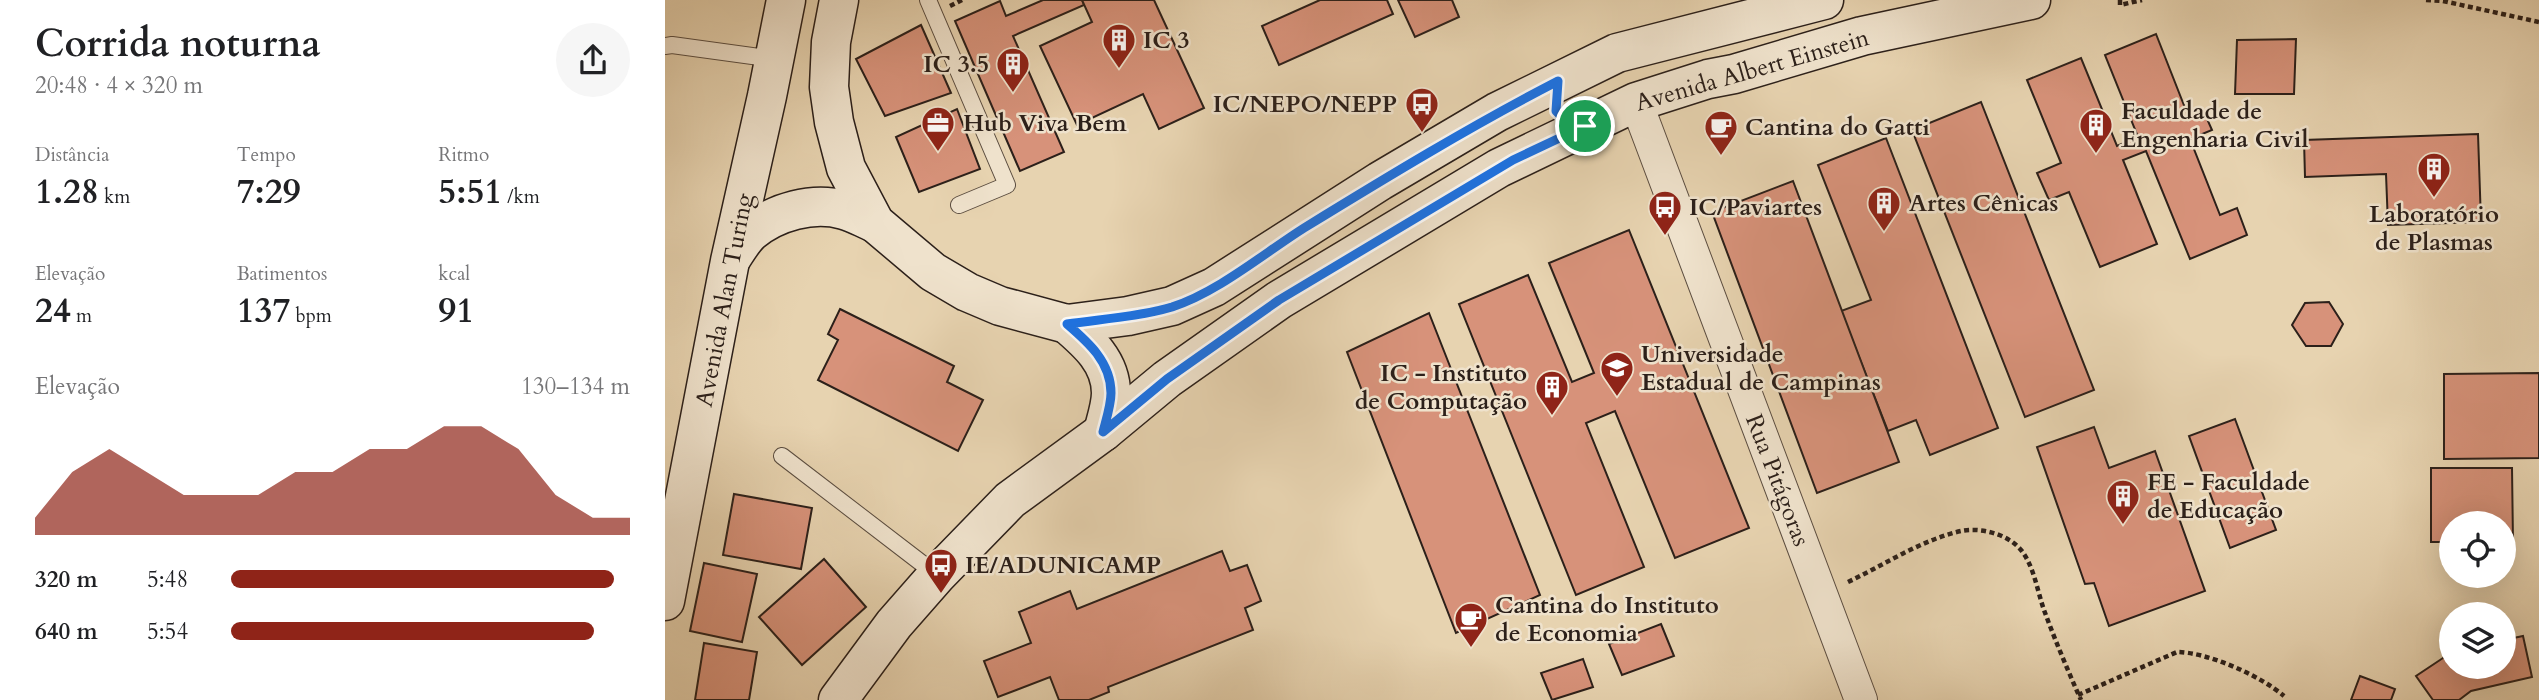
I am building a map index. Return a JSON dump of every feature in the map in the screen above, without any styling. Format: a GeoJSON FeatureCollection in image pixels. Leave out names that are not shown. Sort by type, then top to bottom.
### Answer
{"type":"FeatureCollection","features":[{"type":"Feature","properties":{"kind":"street","name":"Avenida Alan Turing"},"geometry":{"type":"LineString","coordinates":[[665,601],[730,261],[786,0]]}},
{"type":"Feature","properties":{"kind":"street","name":"Avenida Albert Einstein"},"geometry":{"type":"LineString","coordinates":[[839,0],[831,42],[829,87],[834,122],[846,168],[875,222],[933,272],[967,292],[1000,306],[1067,324],[1128,316],[1172,306],[1214,287],[1259,256],[1497,112],[1617,53],[1824,0]]}},
{"type":"Feature","properties":{"kind":"street","name":"Avenida Albert Einstein"},"geometry":{"type":"LineString","coordinates":[[838,700],[894,624],[936,575],[1010,500],[1103,432],[1167,379],[1279,300],[1506,164],[1636,102],[1708,79],[1734,74],[1862,36],[2031,0]]}},
{"type":"Feature","properties":{"kind":"street"},"geometry":{"type":"LineString","coordinates":[[1685,35],[1702,42],[1711,50],[1708,79]]}},
{"type":"Feature","properties":{"kind":"street"},"geometry":{"type":"LineString","coordinates":[[1558,81],[1556,111],[1567,122],[1585,126]]}},
{"type":"Feature","properties":{"kind":"street","name":"Rua Pitágoras"},"geometry":{"type":"LineString","coordinates":[[1636,102],[1861,700]]}},
{"type":"Feature","properties":{"kind":"street"},"geometry":{"type":"LineString","coordinates":[[730,261],[749,234],[770,219],[792,211],[821,207],[843,210],[875,222]]}},
{"type":"Feature","properties":{"kind":"street"},"geometry":{"type":"LineString","coordinates":[[1259,256],[1254,270],[1256,284],[1266,295],[1279,300]]}},
{"type":"Feature","properties":{"kind":"street"},"geometry":{"type":"LineString","coordinates":[[1067,324],[1093,347],[1107,371],[1111,393],[1103,432]]}},
{"type":"Feature","properties":{"kind":"lane"},"geometry":{"type":"LineString","coordinates":[[928,0],[1007,185],[959,205]]}},
{"type":"Feature","properties":{"kind":"lane"},"geometry":{"type":"LineString","coordinates":[[665,46],[774,58]]}},
{"type":"Feature","properties":{"kind":"lane"},"geometry":{"type":"LineString","coordinates":[[782,456],[936,575]]}},
{"type":"Feature","properties":{"kind":"path"},"geometry":{"type":"LineString","coordinates":[[2120,0],[2120,5],[2142,0]]}},
{"type":"Feature","properties":{"kind":"path"},"geometry":{"type":"LineString","coordinates":[[2426,0],[2443,1],[2539,22]]}},
{"type":"Feature","properties":{"kind":"path"},"geometry":{"type":"LineString","coordinates":[[1822,594],[1945,536],[1978,530],[2008,540],[2020,549],[2031,569],[2047,618],[2080,697],[2177,652],[2194,652],[2216,660],[2274,687],[2284,696]]}},
{"type":"Feature","properties":{"kind":"building","name":"IC 3.5"},"geometry":{"type":"Polygon","coordinates":[[[1043,0],[1082,0],[1084,5],[1013,36],[1064,152],[1020,171],[955,21],[1000,1],[1006,16],[1043,0]]]}},
{"type":"Feature","properties":{"kind":"building","name":"IC 3"},"geometry":{"type":"Polygon","coordinates":[[[1082,0],[1154,0],[1204,108],[1159,129],[1143,94],[1077,125],[1040,46],[1092,22],[1082,0]]]}},
{"type":"Feature","properties":{"kind":"building"},"geometry":{"type":"Polygon","coordinates":[[[1320,0],[1387,0],[1393,14],[1279,65],[1262,26],[1320,0]]]}},
{"type":"Feature","properties":{"kind":"building"},"geometry":{"type":"Polygon","coordinates":[[[1398,0],[1452,0],[1459,17],[1415,37],[1398,0]]]}},
{"type":"Feature","properties":{"kind":"building"},"geometry":{"type":"Polygon","coordinates":[[[921,25],[951,93],[885,116],[856,59],[921,25]]]}},
{"type":"Feature","properties":{"kind":"building","name":"Faculdade de Engenharia Civil"},"geometry":{"type":"Polygon","coordinates":[[[2156,34],[2189,118],[2204,112],[2212,130],[2190,139],[2220,215],[2237,208],[2247,235],[2190,259],[2146,151],[2123,160],[2157,244],[2100,267],[2069,192],[2049,200],[2037,173],[2061,163],[2027,80],[2081,58],[2117,146],[2138,137],[2105,55],[2156,34]]]}},
{"type":"Feature","properties":{"kind":"building"},"geometry":{"type":"Polygon","coordinates":[[[2296,39],[2294,94],[2235,94],[2237,40],[2296,39]]]}},
{"type":"Feature","properties":{"kind":"building","name":"Artes Cênicas"},"geometry":{"type":"Polygon","coordinates":[[[1981,102],[2094,390],[2025,417],[1912,130],[1981,102]]]}},
{"type":"Feature","properties":{"kind":"building","name":"Hub Viva Bem"},"geometry":{"type":"Polygon","coordinates":[[[957,109],[980,169],[919,192],[896,137],[957,109]]]}},
{"type":"Feature","properties":{"kind":"building","name":"Laboratório de Plasmas"},"geometry":{"type":"Polygon","coordinates":[[[2478,134],[2481,222],[2388,225],[2386,174],[2305,177],[2304,140],[2478,134]]]}},
{"type":"Feature","properties":{"kind":"building","name":"Artes Cênicas"},"geometry":{"type":"Polygon","coordinates":[[[1886,138],[1998,428],[1930,455],[1916,420],[1888,431],[1841,311],[1871,300],[1818,165],[1886,138]]]}},
{"type":"Feature","properties":{"kind":"building"},"geometry":{"type":"Polygon","coordinates":[[[1793,181],[1899,462],[1817,493],[1712,212],[1793,181]]]}},
{"type":"Feature","properties":{"kind":"building","name":"IC - Instituto de Computação"},"geometry":{"type":"Polygon","coordinates":[[[1629,230],[1749,528],[1675,558],[1615,411],[1586,423],[1644,567],[1576,595],[1459,304],[1528,275],[1572,382],[1594,373],[1549,263],[1629,230]]]}},
{"type":"Feature","properties":{"kind":"building"},"geometry":{"type":"Polygon","coordinates":[[[2329,302],[2343,324],[2331,346],[2306,346],[2292,325],[2305,303],[2329,302]]]}},
{"type":"Feature","properties":{"kind":"building"},"geometry":{"type":"Polygon","coordinates":[[[840,309],[954,366],[947,382],[983,400],[958,451],[818,380],[838,340],[828,334],[840,309]]]}},
{"type":"Feature","properties":{"kind":"building"},"geometry":{"type":"Polygon","coordinates":[[[1429,313],[1540,595],[1456,633],[1347,352],[1429,313]]]}},
{"type":"Feature","properties":{"kind":"building"},"geometry":{"type":"Polygon","coordinates":[[[2539,373],[2539,458],[2444,459],[2444,374],[2539,373]]]}},
{"type":"Feature","properties":{"kind":"building"},"geometry":{"type":"Polygon","coordinates":[[[2235,419],[2276,530],[2230,548],[2189,436],[2235,419]]]}},
{"type":"Feature","properties":{"kind":"building","name":"FE - Faculdade de Educação"},"geometry":{"type":"Polygon","coordinates":[[[2094,427],[2109,468],[2155,451],[2205,591],[2109,626],[2094,583],[2085,584],[2037,447],[2094,427]]]}},
{"type":"Feature","properties":{"kind":"building"},"geometry":{"type":"Polygon","coordinates":[[[2431,468],[2512,468],[2513,511],[2439,511],[2439,542],[2431,542],[2431,468]]]}},
{"type":"Feature","properties":{"kind":"building"},"geometry":{"type":"Polygon","coordinates":[[[734,494],[812,508],[801,569],[723,555],[734,494]]]}},
{"type":"Feature","properties":{"kind":"building"},"geometry":{"type":"Polygon","coordinates":[[[1222,551],[1230,571],[1247,565],[1261,601],[1245,608],[1253,630],[1108,687],[1109,692],[1089,700],[1059,700],[1050,677],[998,697],[984,661],[1031,643],[1019,612],[1070,591],[1077,609],[1222,551]]]}},
{"type":"Feature","properties":{"kind":"building"},"geometry":{"type":"Polygon","coordinates":[[[824,559],[866,607],[802,665],[759,617],[824,559]]]}},
{"type":"Feature","properties":{"kind":"building"},"geometry":{"type":"Polygon","coordinates":[[[704,563],[757,574],[742,642],[690,631],[704,563]]]}},
{"type":"Feature","properties":{"kind":"building"},"geometry":{"type":"Polygon","coordinates":[[[1661,624],[1674,656],[1622,675],[1609,644],[1661,624]]]}},
{"type":"Feature","properties":{"kind":"building"},"geometry":{"type":"Polygon","coordinates":[[[2523,636],[2532,677],[2471,691],[2459,700],[2433,700],[2416,676],[2439,661],[2439,679],[2516,679],[2516,637],[2523,636]]]}},
{"type":"Feature","properties":{"kind":"building"},"geometry":{"type":"Polygon","coordinates":[[[704,643],[757,652],[749,700],[695,700],[704,643]]]}},
{"type":"Feature","properties":{"kind":"building"},"geometry":{"type":"Polygon","coordinates":[[[1583,659],[1593,687],[1552,700],[1541,673],[1583,659]]]}},
{"type":"Feature","properties":{"kind":"building"},"geometry":{"type":"Polygon","coordinates":[[[2360,676],[2395,689],[2391,700],[2351,700],[2360,676]]]}},
{"type":"Feature","properties":{"kind":"place","name":"IC 3"},"geometry":{"type":"Point","coordinates":[1119,70]}},
{"type":"Feature","properties":{"kind":"place","name":"IC 3.5"},"geometry":{"type":"Point","coordinates":[1013,94]}},
{"type":"Feature","properties":{"kind":"place","name":"IC/NEPO/NEPP"},"geometry":{"type":"Point","coordinates":[1422,134]}},
{"type":"Feature","properties":{"kind":"place","name":"Hub Viva Bem"},"geometry":{"type":"Point","coordinates":[938,153]}},
{"type":"Feature","properties":{"kind":"place","name":"Faculdade de Engenharia Civil"},"geometry":{"type":"Point","coordinates":[2096,155]}},
{"type":"Feature","properties":{"kind":"place","name":"Cantina do Gatti"},"geometry":{"type":"Point","coordinates":[1721,157]}},
{"type":"Feature","properties":{"kind":"place","name":"Laboratório de Plasmas"},"geometry":{"type":"Point","coordinates":[2434,199]}},
{"type":"Feature","properties":{"kind":"place","name":"Artes Cênicas"},"geometry":{"type":"Point","coordinates":[1884,233]}},
{"type":"Feature","properties":{"kind":"place","name":"IC/Paviartes"},"geometry":{"type":"Point","coordinates":[1665,237]}},
{"type":"Feature","properties":{"kind":"place","name":"Universidade Estadual de Campinas"},"geometry":{"type":"Point","coordinates":[1617,398]}},
{"type":"Feature","properties":{"kind":"place","name":"IC - Instituto de Computação"},"geometry":{"type":"Point","coordinates":[1552,417]}},
{"type":"Feature","properties":{"kind":"place","name":"FE - Faculdade de Educação"},"geometry":{"type":"Point","coordinates":[2123,526]}},
{"type":"Feature","properties":{"kind":"place","name":"IE/ADUNICAMP"},"geometry":{"type":"Point","coordinates":[941,595]}},
{"type":"Feature","properties":{"kind":"place","name":"Cantina do Instituto de Economia"},"geometry":{"type":"Point","coordinates":[1471,649]}},
{"type":"Feature","properties":{"kind":"route"},"geometry":{"type":"LineString","coordinates":[[1558,81],[1556,111],[1567,122],[1585,126],[1513,160],[1279,300],[1167,379],[1103,432],[1111,393],[1107,371],[1093,347],[1067,324],[1128,316],[1172,306],[1214,287],[1380,181],[1497,112],[1558,81]]}}]}
